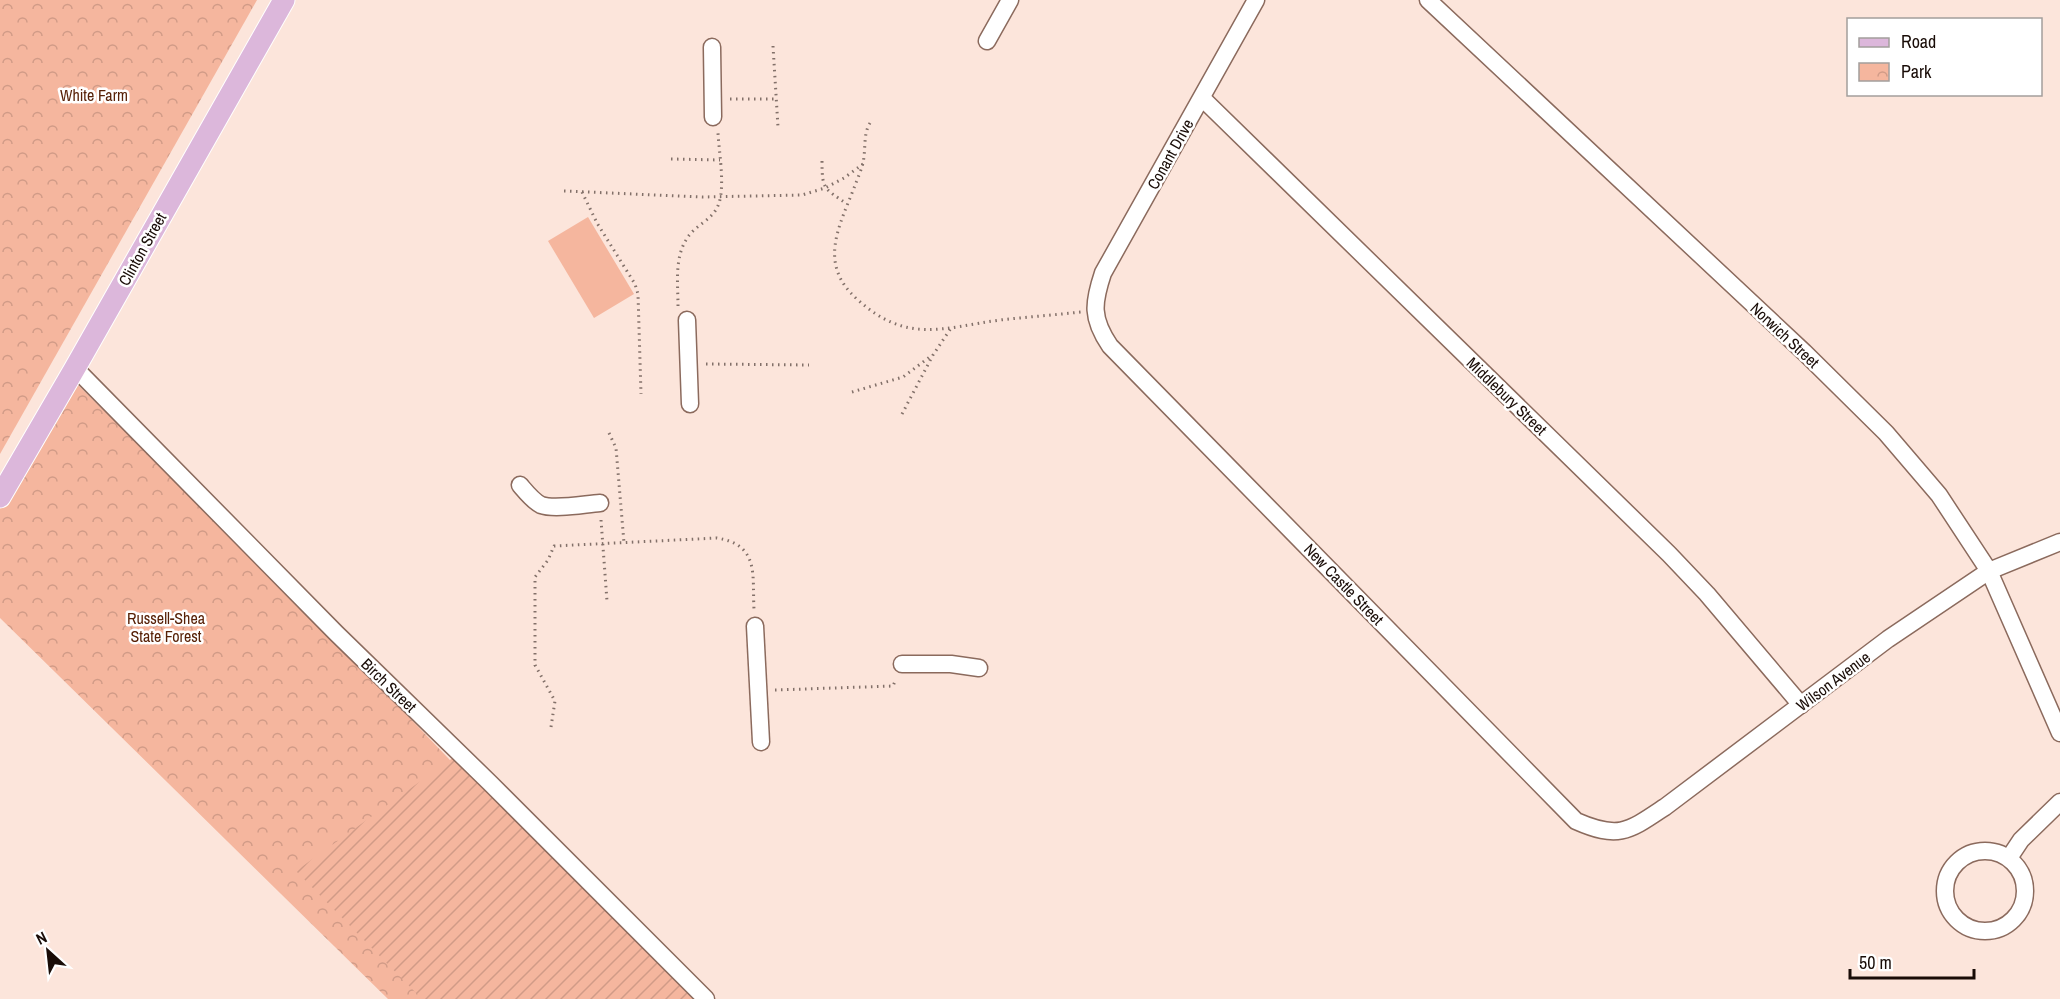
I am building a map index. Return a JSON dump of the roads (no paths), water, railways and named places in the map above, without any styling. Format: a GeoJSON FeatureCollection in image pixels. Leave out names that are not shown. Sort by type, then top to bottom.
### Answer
{"type":"FeatureCollection","features":[{"type":"Feature","properties":{"kind":"main road","name":"Clinton Street"},"geometry":{"type":"LineString","coordinates":[[0,497],[284,0]]}},
{"type":"Feature","properties":{"kind":"street"},"geometry":{"type":"LineString","coordinates":[[987,40],[1010,0]]}},
{"type":"Feature","properties":{"kind":"street","name":"Conant Drive"},"geometry":{"type":"LineString","coordinates":[[1095,311],[1097,291],[1103,273],[1256,0]]}},
{"type":"Feature","properties":{"kind":"street","name":"Norwich Street"},"geometry":{"type":"LineString","coordinates":[[1428,0],[1795,344],[1886,433],[1939,495],[1989,571],[2060,733]]}},
{"type":"Feature","properties":{"kind":"street"},"geometry":{"type":"LineString","coordinates":[[712,47],[713,117]]}},
{"type":"Feature","properties":{"kind":"street","name":"Middlebury Street"},"geometry":{"type":"LineString","coordinates":[[1202,98],[1669,554],[1707,594],[1801,705]]}},
{"type":"Feature","properties":{"kind":"street","name":"New Castle Street"},"geometry":{"type":"LineString","coordinates":[[1095,311],[1100,330],[1110,346],[1576,821],[1594,829],[1614,831]]}},
{"type":"Feature","properties":{"kind":"street"},"geometry":{"type":"LineString","coordinates":[[687,320],[690,404]]}},
{"type":"Feature","properties":{"kind":"street","name":"Birch Street"},"geometry":{"type":"LineString","coordinates":[[75,368],[336,633],[499,791],[706,999]]}},
{"type":"Feature","properties":{"kind":"street"},"geometry":{"type":"LineString","coordinates":[[520,485],[542,505],[600,503]]}},
{"type":"Feature","properties":{"kind":"street","name":"Wilson Avenue"},"geometry":{"type":"LineString","coordinates":[[1614,831],[1633,828],[1665,807],[1888,639],[1989,571],[2060,542]]}},
{"type":"Feature","properties":{"kind":"street"},"geometry":{"type":"LineString","coordinates":[[755,626],[760,742]]}},
{"type":"Feature","properties":{"kind":"street"},"geometry":{"type":"LineString","coordinates":[[902,664],[951,664],[979,668]]}},
{"type":"Feature","properties":{"kind":"street"},"geometry":{"type":"LineString","coordinates":[[2009,858],[2021,840],[2060,802]]}},
{"type":"Feature","properties":{"kind":"street"},"geometry":{"type":"LineString","coordinates":[[1984,850],[1997,852],[2009,858],[2018,867],[2024,880],[2026,893],[2019,912],[2004,927],[1991,931],[1965,926],[1954,918],[1945,894],[1946,881],[1951,869],[1965,856],[1984,850]]}},
{"type":"Feature","properties":{"kind":"park label","name":"White Farm"},"geometry":{"type":"Point","coordinates":[94,95]}},
{"type":"Feature","properties":{"kind":"park label","name":"Russell-Shea State Forest"},"geometry":{"type":"Point","coordinates":[166,627]}}]}
